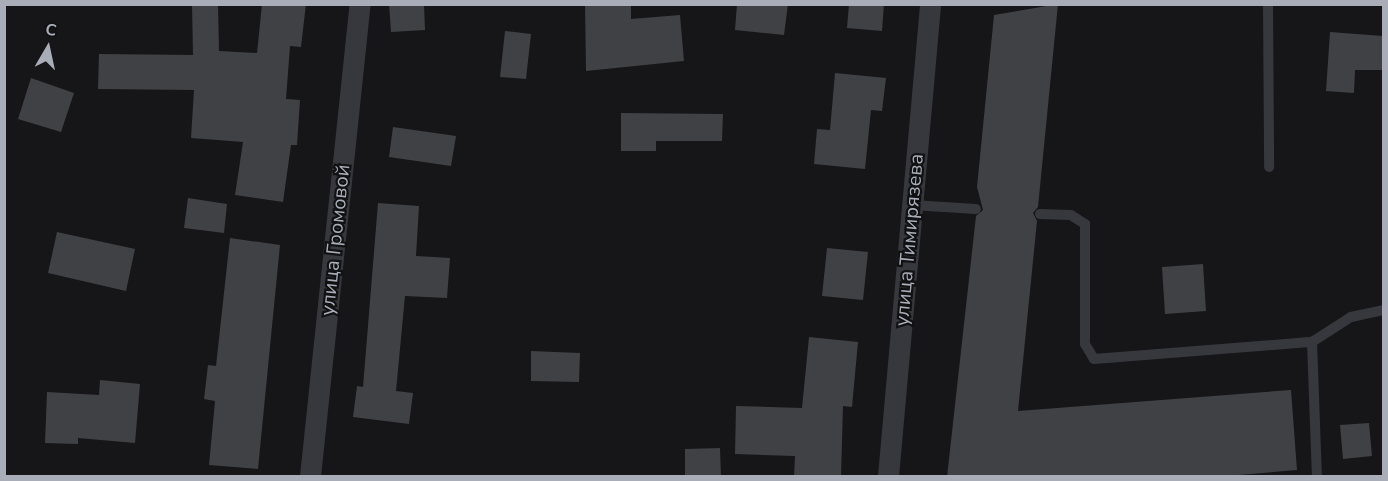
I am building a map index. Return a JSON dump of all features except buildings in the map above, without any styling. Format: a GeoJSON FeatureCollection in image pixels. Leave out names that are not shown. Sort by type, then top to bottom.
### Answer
{"type":"FeatureCollection","features":[{"type":"Feature","properties":{"kind":"street","name":"улица Громовой"},"geometry":{"type":"LineString","coordinates":[[310,477],[360,4]]}},
{"type":"Feature","properties":{"kind":"street","name":"улица Тимирязева"},"geometry":{"type":"LineString","coordinates":[[888,477],[930,4]]}},
{"type":"Feature","properties":{"kind":"lane"},"geometry":{"type":"LineString","coordinates":[[1268,4],[1269,167]]}},
{"type":"Feature","properties":{"kind":"lane"},"geometry":{"type":"LineString","coordinates":[[912,205],[976,209]]}},
{"type":"Feature","properties":{"kind":"lane"},"geometry":{"type":"LineString","coordinates":[[1040,214],[1071,215],[1085,224],[1085,344],[1094,359],[1312,342],[1351,317],[1383,310]]}},
{"type":"Feature","properties":{"kind":"lane"},"geometry":{"type":"LineString","coordinates":[[1312,342],[1317,477]]}}]}
